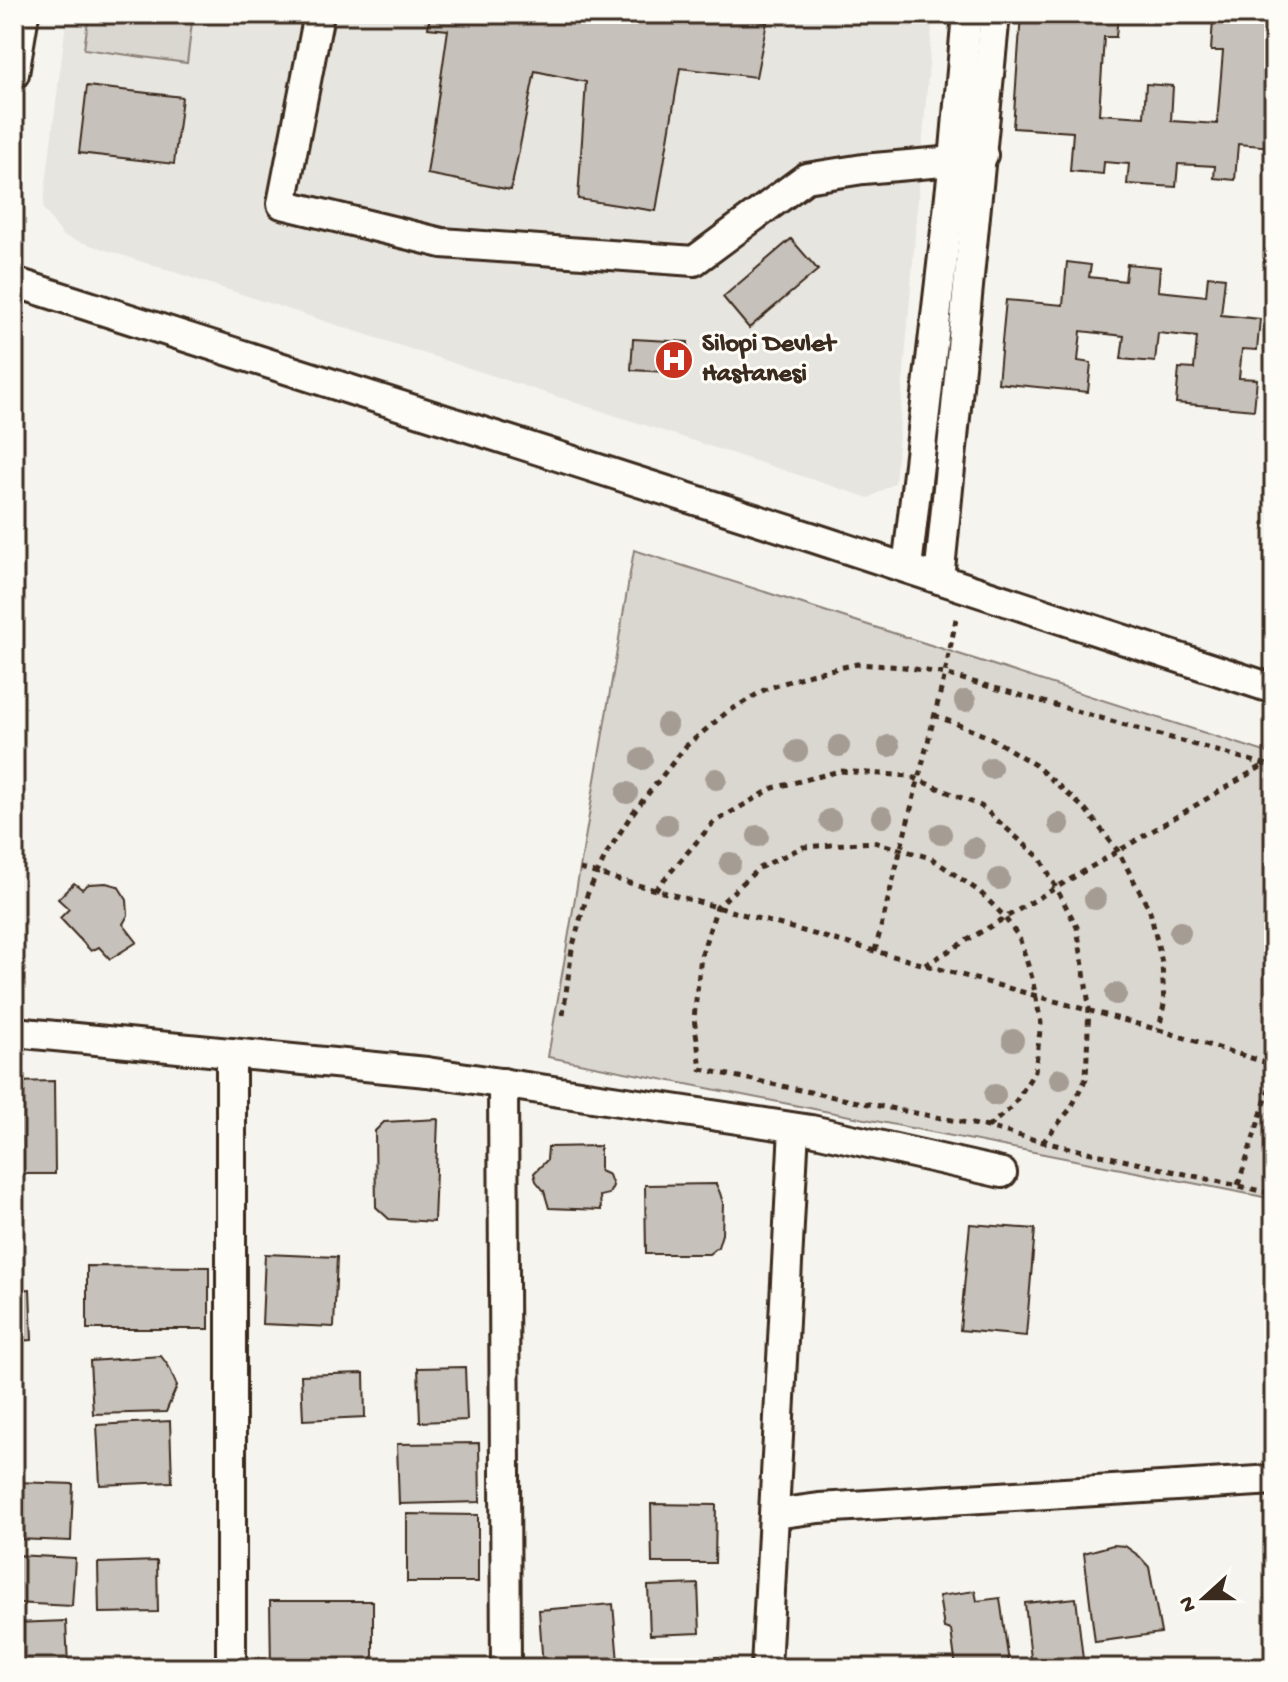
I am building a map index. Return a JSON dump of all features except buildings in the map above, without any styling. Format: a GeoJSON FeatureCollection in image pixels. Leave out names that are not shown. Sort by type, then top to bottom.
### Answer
{"type":"FeatureCollection","features":[{"type":"Feature","properties":{"kind":"street"},"geometry":{"type":"LineString","coordinates":[[14,74],[24,14]]}},
{"type":"Feature","properties":{"kind":"street"},"geometry":{"type":"LineString","coordinates":[[319,14],[282,204],[442,243],[694,261],[806,178],[983,155]]}},
{"type":"Feature","properties":{"kind":"street"},"geometry":{"type":"LineString","coordinates":[[907,568],[954,161],[967,14]]}},
{"type":"Feature","properties":{"kind":"street"},"geometry":{"type":"LineString","coordinates":[[951,583],[995,14]]}},
{"type":"Feature","properties":{"kind":"street"},"geometry":{"type":"LineString","coordinates":[[14,282],[1274,689]]}},
{"type":"Feature","properties":{"kind":"street"},"geometry":{"type":"LineString","coordinates":[[14,1032],[427,1072],[794,1128],[1002,1173]]}},
{"type":"Feature","properties":{"kind":"street"},"geometry":{"type":"LineString","coordinates":[[231,1053],[231,1668]]}},
{"type":"Feature","properties":{"kind":"street"},"geometry":{"type":"LineString","coordinates":[[503,1083],[506,1668]]}},
{"type":"Feature","properties":{"kind":"street"},"geometry":{"type":"LineString","coordinates":[[766,1668],[794,1128]]}},
{"type":"Feature","properties":{"kind":"street"},"geometry":{"type":"LineString","coordinates":[[775,1514],[819,1508],[1274,1480]]}},
{"type":"Feature","properties":{"kind":"path"},"geometry":{"type":"LineString","coordinates":[[875,951],[945,674],[951,583]]}},
{"type":"Feature","properties":{"kind":"path"},"geometry":{"type":"LineString","coordinates":[[563,1015],[572,949],[587,895],[607,853],[632,814],[686,746],[726,713],[764,690],[810,674],[857,664],[904,667],[945,674],[1274,767]]}},
{"type":"Feature","properties":{"kind":"path"},"geometry":{"type":"LineString","coordinates":[[934,715],[991,738],[1035,765],[1086,810],[1118,851],[1150,911],[1162,963],[1164,1004],[1159,1030]]}},
{"type":"Feature","properties":{"kind":"path"},"geometry":{"type":"LineString","coordinates":[[925,965],[1265,764]]}},
{"type":"Feature","properties":{"kind":"path"},"geometry":{"type":"LineString","coordinates":[[655,890],[713,823],[773,788],[840,771],[909,776],[981,806],[1040,858],[1077,927],[1089,1011],[1086,1079],[1071,1108],[1043,1142]]}},
{"type":"Feature","properties":{"kind":"path"},"geometry":{"type":"LineString","coordinates":[[988,1127],[1013,1106],[1035,1071],[1041,1023],[1019,937],[980,892],[931,858],[874,842],[803,847],[759,868],[717,907],[701,956],[694,1018],[701,1069],[988,1127],[1274,1194]]}},
{"type":"Feature","properties":{"kind":"path"},"geometry":{"type":"LineString","coordinates":[[580,869],[1159,1030],[1274,1065]]}},
{"type":"Feature","properties":{"kind":"path"},"geometry":{"type":"LineString","coordinates":[[1238,1185],[1274,1074]]}},
{"type":"Feature","properties":{"kind":"shaded area","name":"Silopi Devlet Hastanesi"},"geometry":{"type":"Polygon","coordinates":[[[67,14],[933,14],[895,483],[869,498],[63,236],[43,208],[67,14]]]}},
{"type":"Feature","properties":{"kind":"shaded area"},"geometry":{"type":"Polygon","coordinates":[[[89,14],[193,14],[187,63],[84,49],[89,14]]]}},
{"type":"Feature","properties":{"kind":"shaded area"},"geometry":{"type":"Polygon","coordinates":[[[634,550],[1274,755],[1274,1199],[548,1057],[634,550]]]}},
{"type":"Feature","properties":{"kind":"place","name":"Silopi Devlet Hastanesi"},"geometry":{"type":"Point","coordinates":[674,360]}}]}
